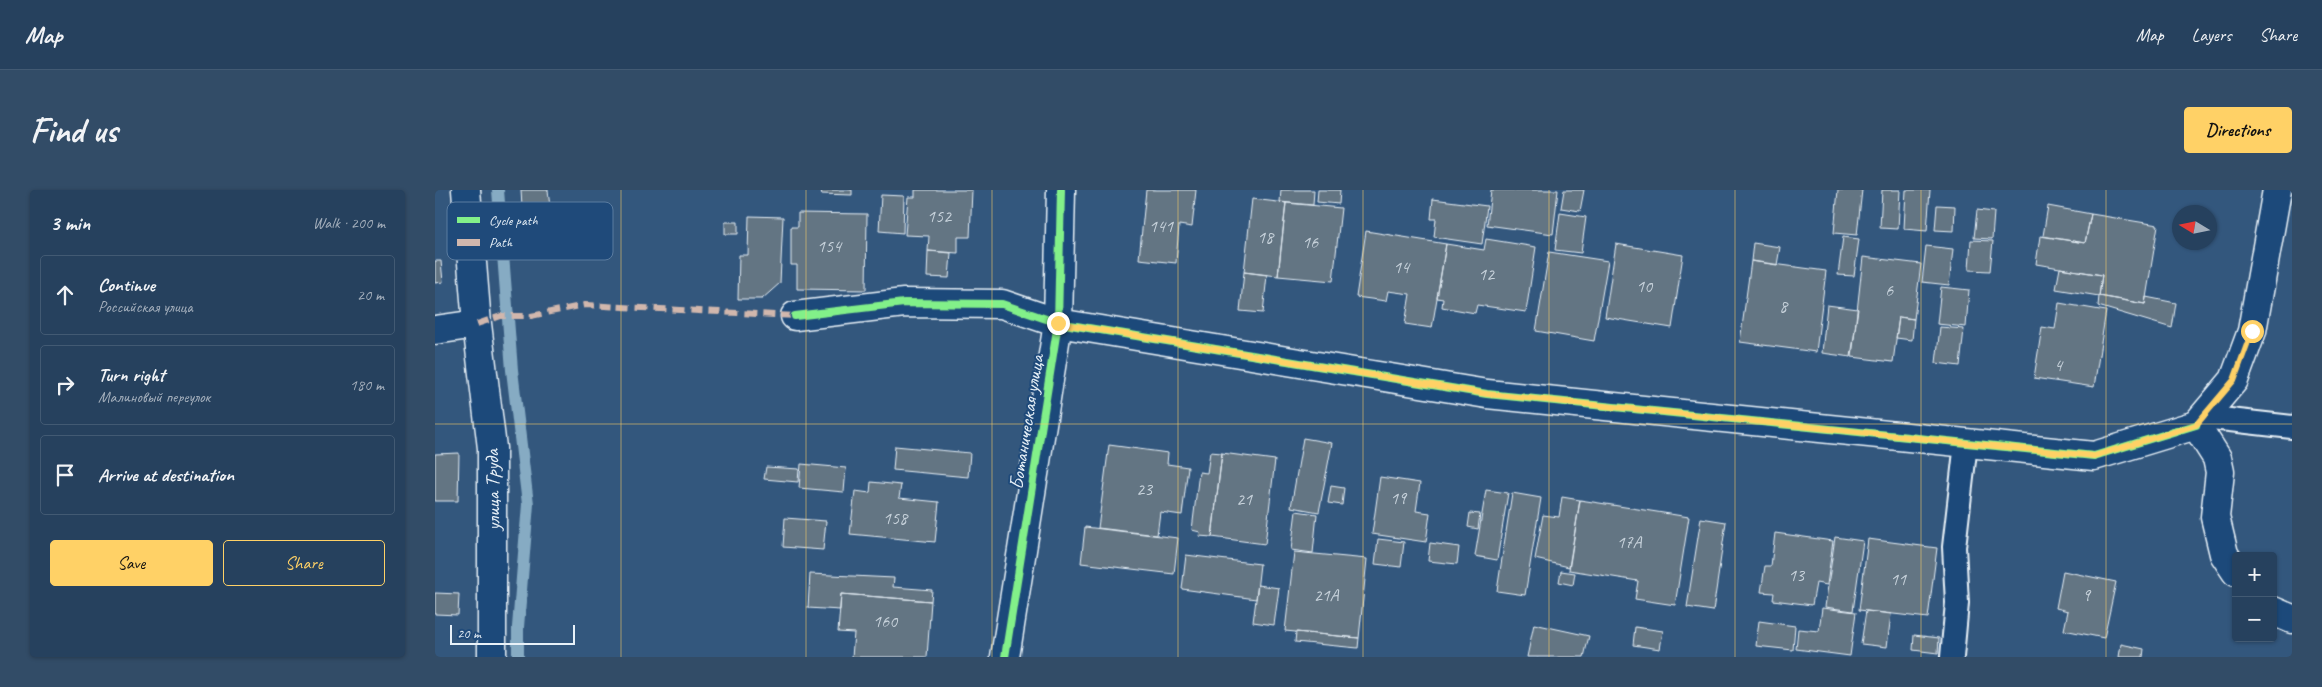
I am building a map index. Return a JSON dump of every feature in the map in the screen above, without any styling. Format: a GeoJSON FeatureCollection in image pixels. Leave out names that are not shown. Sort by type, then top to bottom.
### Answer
{"type":"FeatureCollection","features":[{"type":"Feature","properties":{"kind":"street","name":"Ботаническая улица"},"geometry":{"type":"LineString","coordinates":[[1005,657],[1058,323],[1061,190]]}},
{"type":"Feature","properties":{"kind":"street"},"geometry":{"type":"LineString","coordinates":[[795,316],[905,303],[1002,304],[1058,323],[1487,394],[2094,456],[2200,421],[2234,380],[2252,331],[2277,190]]}},
{"type":"Feature","properties":{"kind":"street","name":"улица Труда"},"geometry":{"type":"LineString","coordinates":[[472,260],[477,324],[492,448],[492,657]]}},
{"type":"Feature","properties":{"kind":"street"},"geometry":{"type":"LineString","coordinates":[[435,330],[477,324]]}},
{"type":"Feature","properties":{"kind":"street"},"geometry":{"type":"LineString","coordinates":[[2200,421],[2217,458],[2220,472],[2215,517],[2224,554],[2232,566]]}},
{"type":"Feature","properties":{"kind":"street"},"geometry":{"type":"LineString","coordinates":[[2277,613],[2292,619]]}},
{"type":"Feature","properties":{"kind":"lane"},"geometry":{"type":"LineString","coordinates":[[2200,421],[2292,427]]}},
{"type":"Feature","properties":{"kind":"lane"},"geometry":{"type":"LineString","coordinates":[[1952,657],[1957,603],[1954,547],[1966,443]]}},
{"type":"Feature","properties":{"kind":"building"},"geometry":{"type":"Polygon","coordinates":[[[521,190],[548,190],[549,202],[522,202],[521,190]]]}},
{"type":"Feature","properties":{"kind":"building"},"geometry":{"type":"Polygon","coordinates":[[[822,190],[852,190],[852,195],[821,194],[822,190]]]}},
{"type":"Feature","properties":{"kind":"building"},"geometry":{"type":"Polygon","coordinates":[[[915,190],[972,190],[970,237],[958,237],[958,253],[928,251],[929,236],[905,235],[908,197],[915,197],[915,190]]]}},
{"type":"Feature","properties":{"kind":"building"},"geometry":{"type":"Polygon","coordinates":[[[1146,190],[1196,190],[1192,227],[1179,225],[1176,263],[1139,259],[1146,190]]]}},
{"type":"Feature","properties":{"kind":"building"},"geometry":{"type":"Polygon","coordinates":[[[1281,190],[1314,190],[1313,205],[1280,202],[1281,190]]]}},
{"type":"Feature","properties":{"kind":"building"},"geometry":{"type":"Polygon","coordinates":[[[1318,190],[1340,190],[1339,204],[1317,202],[1318,190]]]}},
{"type":"Feature","properties":{"kind":"building"},"geometry":{"type":"Polygon","coordinates":[[[1491,190],[1558,190],[1553,234],[1487,225],[1491,190]]]}},
{"type":"Feature","properties":{"kind":"building"},"geometry":{"type":"Polygon","coordinates":[[[1564,190],[1584,190],[1580,211],[1561,208],[1564,190]]]}},
{"type":"Feature","properties":{"kind":"building"},"geometry":{"type":"Polygon","coordinates":[[[1838,190],[1862,190],[1857,235],[1834,233],[1838,190]]]}},
{"type":"Feature","properties":{"kind":"building"},"geometry":{"type":"Polygon","coordinates":[[[1882,190],[1900,190],[1898,229],[1880,228],[1882,190]]]}},
{"type":"Feature","properties":{"kind":"building"},"geometry":{"type":"Polygon","coordinates":[[[1906,190],[1930,190],[1927,231],[1904,229],[1906,190]]]}},
{"type":"Feature","properties":{"kind":"building"},"geometry":{"type":"Polygon","coordinates":[[[881,195],[904,196],[903,233],[879,231],[881,195]]]}},
{"type":"Feature","properties":{"kind":"building"},"geometry":{"type":"Polygon","coordinates":[[[1252,199],[1286,203],[1278,276],[1244,272],[1252,199]]]}},
{"type":"Feature","properties":{"kind":"building"},"geometry":{"type":"Polygon","coordinates":[[[1433,199],[1487,206],[1482,244],[1434,237],[1436,219],[1431,219],[1433,199]]]}},
{"type":"Feature","properties":{"kind":"building"},"geometry":{"type":"Polygon","coordinates":[[[1286,203],[1341,208],[1333,281],[1278,276],[1286,203]]]}},
{"type":"Feature","properties":{"kind":"building"},"geometry":{"type":"Polygon","coordinates":[[[1937,205],[1955,206],[1954,231],[1935,230],[1937,205]]]}},
{"type":"Feature","properties":{"kind":"building"},"geometry":{"type":"Polygon","coordinates":[[[2048,206],[2091,214],[2085,243],[2043,236],[2048,206]]]}},
{"type":"Feature","properties":{"kind":"building"},"geometry":{"type":"Polygon","coordinates":[[[1977,210],[1994,212],[1992,239],[1974,238],[1977,210]]]}},
{"type":"Feature","properties":{"kind":"building"},"geometry":{"type":"Polygon","coordinates":[[[798,213],[867,214],[866,290],[797,289],[797,265],[791,265],[791,227],[798,227],[798,213]]]}},
{"type":"Feature","properties":{"kind":"building"},"geometry":{"type":"Polygon","coordinates":[[[1560,213],[1586,217],[1581,253],[1555,250],[1560,213]]]}},
{"type":"Feature","properties":{"kind":"building"},"geometry":{"type":"Polygon","coordinates":[[[2091,214],[2158,225],[2145,304],[2099,296],[2102,275],[2036,264],[2040,236],[2085,243],[2091,214]]]}},
{"type":"Feature","properties":{"kind":"building"},"geometry":{"type":"Polygon","coordinates":[[[749,216],[783,217],[780,283],[762,299],[738,299],[739,255],[748,255],[749,216]]]}},
{"type":"Feature","properties":{"kind":"building"},"geometry":{"type":"Polygon","coordinates":[[[725,222],[738,222],[738,234],[725,234],[725,222]]]}},
{"type":"Feature","properties":{"kind":"building"},"geometry":{"type":"Polygon","coordinates":[[[1366,231],[1446,244],[1432,328],[1405,324],[1410,294],[1388,291],[1386,301],[1356,297],[1366,231]]]}},
{"type":"Feature","properties":{"kind":"building"},"geometry":{"type":"Polygon","coordinates":[[[1843,237],[1859,239],[1854,276],[1838,275],[1843,237]]]}},
{"type":"Feature","properties":{"kind":"building"},"geometry":{"type":"Polygon","coordinates":[[[1486,239],[1536,247],[1526,312],[1477,305],[1475,313],[1442,307],[1443,299],[1437,298],[1446,244],[1484,250],[1486,239]]]}},
{"type":"Feature","properties":{"kind":"building"},"geometry":{"type":"Polygon","coordinates":[[[1971,240],[1993,241],[1990,271],[1969,270],[1971,240]]]}},
{"type":"Feature","properties":{"kind":"building"},"geometry":{"type":"Polygon","coordinates":[[[1753,243],[1780,247],[1777,265],[1751,261],[1753,243]]]}},
{"type":"Feature","properties":{"kind":"building"},"geometry":{"type":"Polygon","coordinates":[[[1616,244],[1683,255],[1672,328],[1605,317],[1616,244]]]}},
{"type":"Feature","properties":{"kind":"building"},"geometry":{"type":"Polygon","coordinates":[[[1926,246],[1953,249],[1949,285],[1922,282],[1926,246]]]}},
{"type":"Feature","properties":{"kind":"building"},"geometry":{"type":"Polygon","coordinates":[[[928,251],[951,253],[949,278],[927,277],[928,251]]]}},
{"type":"Feature","properties":{"kind":"building"},"geometry":{"type":"Polygon","coordinates":[[[1549,252],[1608,261],[1594,341],[1536,331],[1549,252]]]}},
{"type":"Feature","properties":{"kind":"building"},"geometry":{"type":"Polygon","coordinates":[[[1863,257],[1921,264],[1914,319],[1899,317],[1893,362],[1852,357],[1863,257]]]}},
{"type":"Feature","properties":{"kind":"building"},"geometry":{"type":"Polygon","coordinates":[[[435,261],[441,261],[443,282],[435,283],[435,261]]]}},
{"type":"Feature","properties":{"kind":"building"},"geometry":{"type":"Polygon","coordinates":[[[1751,261],[1826,271],[1816,352],[1740,342],[1751,261]]]}},
{"type":"Feature","properties":{"kind":"building"},"geometry":{"type":"Polygon","coordinates":[[[2060,268],[2102,275],[2099,296],[2056,289],[2060,268]]]}},
{"type":"Feature","properties":{"kind":"building"},"geometry":{"type":"Polygon","coordinates":[[[1244,272],[1267,275],[1263,313],[1240,311],[1244,272]]]}},
{"type":"Feature","properties":{"kind":"building"},"geometry":{"type":"Polygon","coordinates":[[[1941,287],[1969,290],[1966,327],[1937,324],[1941,287]]]}},
{"type":"Feature","properties":{"kind":"building"},"geometry":{"type":"Polygon","coordinates":[[[2099,296],[2145,304],[2146,297],[2176,303],[2172,328],[2098,306],[2099,296]]]}},
{"type":"Feature","properties":{"kind":"building"},"geometry":{"type":"Polygon","coordinates":[[[2059,303],[2106,311],[2094,387],[2034,378],[2042,327],[2055,329],[2059,303]]]}},
{"type":"Feature","properties":{"kind":"building"},"geometry":{"type":"Polygon","coordinates":[[[1827,305],[1858,309],[1851,357],[1822,353],[1827,305]]]}},
{"type":"Feature","properties":{"kind":"building"},"geometry":{"type":"Polygon","coordinates":[[[1899,317],[1914,319],[1912,340],[1896,338],[1899,317]]]}},
{"type":"Feature","properties":{"kind":"building"},"geometry":{"type":"Polygon","coordinates":[[[1940,327],[1964,329],[1960,366],[1936,363],[1940,327]]]}},
{"type":"Feature","properties":{"kind":"building"},"geometry":{"type":"Polygon","coordinates":[[[1303,438],[1332,443],[1319,512],[1291,507],[1303,438]]]}},
{"type":"Feature","properties":{"kind":"building"},"geometry":{"type":"Polygon","coordinates":[[[1109,445],[1168,453],[1167,464],[1188,467],[1182,515],[1160,512],[1157,535],[1098,528],[1109,445]]]}},
{"type":"Feature","properties":{"kind":"building"},"geometry":{"type":"Polygon","coordinates":[[[895,446],[970,453],[968,477],[893,470],[895,446]]]}},
{"type":"Feature","properties":{"kind":"building"},"geometry":{"type":"Polygon","coordinates":[[[1210,452],[1222,453],[1212,537],[1199,536],[1200,532],[1192,530],[1199,472],[1207,473],[1210,452]]]}},
{"type":"Feature","properties":{"kind":"building"},"geometry":{"type":"Polygon","coordinates":[[[459,453],[458,501],[435,501],[435,454],[459,453]]]}},
{"type":"Feature","properties":{"kind":"building"},"geometry":{"type":"Polygon","coordinates":[[[1222,453],[1275,460],[1265,544],[1212,537],[1222,453]]]}},
{"type":"Feature","properties":{"kind":"building"},"geometry":{"type":"Polygon","coordinates":[[[801,464],[846,468],[844,492],[799,488],[801,464]]]}},
{"type":"Feature","properties":{"kind":"building"},"geometry":{"type":"Polygon","coordinates":[[[766,467],[799,469],[798,482],[764,479],[766,467]]]}},
{"type":"Feature","properties":{"kind":"building"},"geometry":{"type":"Polygon","coordinates":[[[1380,477],[1420,483],[1416,511],[1430,513],[1426,542],[1372,534],[1380,477]]]}},
{"type":"Feature","properties":{"kind":"building"},"geometry":{"type":"Polygon","coordinates":[[[871,482],[901,485],[899,498],[939,502],[935,542],[850,534],[855,491],[870,493],[871,482]]]}},
{"type":"Feature","properties":{"kind":"building"},"geometry":{"type":"Polygon","coordinates":[[[1331,486],[1344,488],[1342,505],[1328,503],[1331,486]]]}},
{"type":"Feature","properties":{"kind":"building"},"geometry":{"type":"Polygon","coordinates":[[[1486,490],[1508,493],[1497,560],[1475,556],[1486,490]]]}},
{"type":"Feature","properties":{"kind":"building"},"geometry":{"type":"Polygon","coordinates":[[[1512,493],[1541,498],[1525,595],[1497,591],[1512,493]]]}},
{"type":"Feature","properties":{"kind":"building"},"geometry":{"type":"Polygon","coordinates":[[[1562,497],[1580,500],[1569,567],[1535,559],[1543,515],[1559,517],[1562,497]]]}},
{"type":"Feature","properties":{"kind":"building"},"geometry":{"type":"Polygon","coordinates":[[[1580,500],[1689,517],[1675,605],[1635,599],[1638,581],[1569,570],[1580,500]]]}},
{"type":"Feature","properties":{"kind":"building"},"geometry":{"type":"Polygon","coordinates":[[[1296,511],[1317,514],[1313,553],[1291,550],[1296,511]]]}},
{"type":"Feature","properties":{"kind":"building"},"geometry":{"type":"Polygon","coordinates":[[[1470,513],[1480,514],[1478,529],[1468,527],[1470,513]]]}},
{"type":"Feature","properties":{"kind":"building"},"geometry":{"type":"Polygon","coordinates":[[[785,518],[826,521],[823,550],[783,547],[785,518]]]}},
{"type":"Feature","properties":{"kind":"building"},"geometry":{"type":"Polygon","coordinates":[[[1701,518],[1726,522],[1713,611],[1687,607],[1701,518]]]}},
{"type":"Feature","properties":{"kind":"building"},"geometry":{"type":"Polygon","coordinates":[[[1085,527],[1178,538],[1174,574],[1081,563],[1085,527]]]}},
{"type":"Feature","properties":{"kind":"building"},"geometry":{"type":"Polygon","coordinates":[[[1775,533],[1833,541],[1827,585],[1816,583],[1812,605],[1773,600],[1774,593],[1761,592],[1765,566],[1771,566],[1775,533]]]}},
{"type":"Feature","properties":{"kind":"building"},"geometry":{"type":"Polygon","coordinates":[[[1835,537],[1863,541],[1853,611],[1825,607],[1835,537]]]}},
{"type":"Feature","properties":{"kind":"building"},"geometry":{"type":"Polygon","coordinates":[[[1378,539],[1404,542],[1401,567],[1375,564],[1378,539]]]}},
{"type":"Feature","properties":{"kind":"building"},"geometry":{"type":"Polygon","coordinates":[[[1868,539],[1937,548],[1928,618],[1859,610],[1868,539]]]}},
{"type":"Feature","properties":{"kind":"building"},"geometry":{"type":"Polygon","coordinates":[[[1430,543],[1459,547],[1457,564],[1428,561],[1430,543]]]}},
{"type":"Feature","properties":{"kind":"building"},"geometry":{"type":"Polygon","coordinates":[[[1294,552],[1367,559],[1359,638],[1285,631],[1294,552]]]}},
{"type":"Feature","properties":{"kind":"building"},"geometry":{"type":"Polygon","coordinates":[[[1186,555],[1260,564],[1256,599],[1182,589],[1186,555]]]}},
{"type":"Feature","properties":{"kind":"building"},"geometry":{"type":"Polygon","coordinates":[[[1561,571],[1575,573],[1573,585],[1559,582],[1561,571]]]}},
{"type":"Feature","properties":{"kind":"building"},"geometry":{"type":"Polygon","coordinates":[[[2063,571],[2116,582],[2104,638],[2064,630],[2068,611],[2056,608],[2063,571]]]}},
{"type":"Feature","properties":{"kind":"building"},"geometry":{"type":"Polygon","coordinates":[[[810,574],[894,578],[893,587],[932,590],[931,601],[841,594],[840,610],[808,608],[810,574]]]}},
{"type":"Feature","properties":{"kind":"building"},"geometry":{"type":"Polygon","coordinates":[[[1258,585],[1279,588],[1274,625],[1253,622],[1258,585]]]}},
{"type":"Feature","properties":{"kind":"building"},"geometry":{"type":"Polygon","coordinates":[[[435,593],[459,594],[458,615],[435,614],[435,593]]]}},
{"type":"Feature","properties":{"kind":"building"},"geometry":{"type":"Polygon","coordinates":[[[841,594],[931,601],[927,657],[852,657],[854,633],[838,632],[841,594]]]}},
{"type":"Feature","properties":{"kind":"building"},"geometry":{"type":"Polygon","coordinates":[[[1822,608],[1856,612],[1850,656],[1796,649],[1798,629],[1819,631],[1822,608]]]}},
{"type":"Feature","properties":{"kind":"building"},"geometry":{"type":"Polygon","coordinates":[[[1866,611],[1891,614],[1887,647],[1861,644],[1866,611]]]}},
{"type":"Feature","properties":{"kind":"building"},"geometry":{"type":"Polygon","coordinates":[[[1759,621],[1795,626],[1793,650],[1756,646],[1759,621]]]}},
{"type":"Feature","properties":{"kind":"building"},"geometry":{"type":"Polygon","coordinates":[[[1534,624],[1589,636],[1584,657],[1527,657],[1534,624]]]}},
{"type":"Feature","properties":{"kind":"building"},"geometry":{"type":"Polygon","coordinates":[[[1635,627],[1663,631],[1660,649],[1633,645],[1635,627]]]}},
{"type":"Feature","properties":{"kind":"building"},"geometry":{"type":"Polygon","coordinates":[[[1296,632],[1359,638],[1358,648],[1295,642],[1296,632]]]}},
{"type":"Feature","properties":{"kind":"building"},"geometry":{"type":"Polygon","coordinates":[[[1914,635],[1939,638],[1938,653],[1913,650],[1914,635]]]}},
{"type":"Feature","properties":{"kind":"building"},"geometry":{"type":"Polygon","coordinates":[[[2121,644],[2144,649],[2143,657],[2119,657],[2121,644]]]}},
{"type":"Feature","properties":{"kind":"waterway"},"geometry":{"type":"LineString","coordinates":[[498,190],[499,202]]}},
{"type":"Feature","properties":{"kind":"waterway"},"geometry":{"type":"LineString","coordinates":[[503,260],[512,370],[528,504],[518,627],[518,657]]}},
{"type":"Feature","properties":{"kind":"marked path"},"geometry":{"type":"LineString","coordinates":[[477,324],[501,316],[531,316],[585,305],[795,316]]}},
{"type":"Feature","properties":{"kind":"cycle path"},"geometry":{"type":"LineString","coordinates":[[1005,657],[1058,323],[1061,190]]}},
{"type":"Feature","properties":{"kind":"cycle path"},"geometry":{"type":"LineString","coordinates":[[795,316],[904,303],[1002,304],[1058,323],[1487,394],[2094,456],[2196,425]]}},
{"type":"Feature","properties":{"kind":"route"},"geometry":{"type":"LineString","coordinates":[[1058,323],[1487,394],[2094,456],[2196,425],[2234,380],[2252,331]]}}]}
